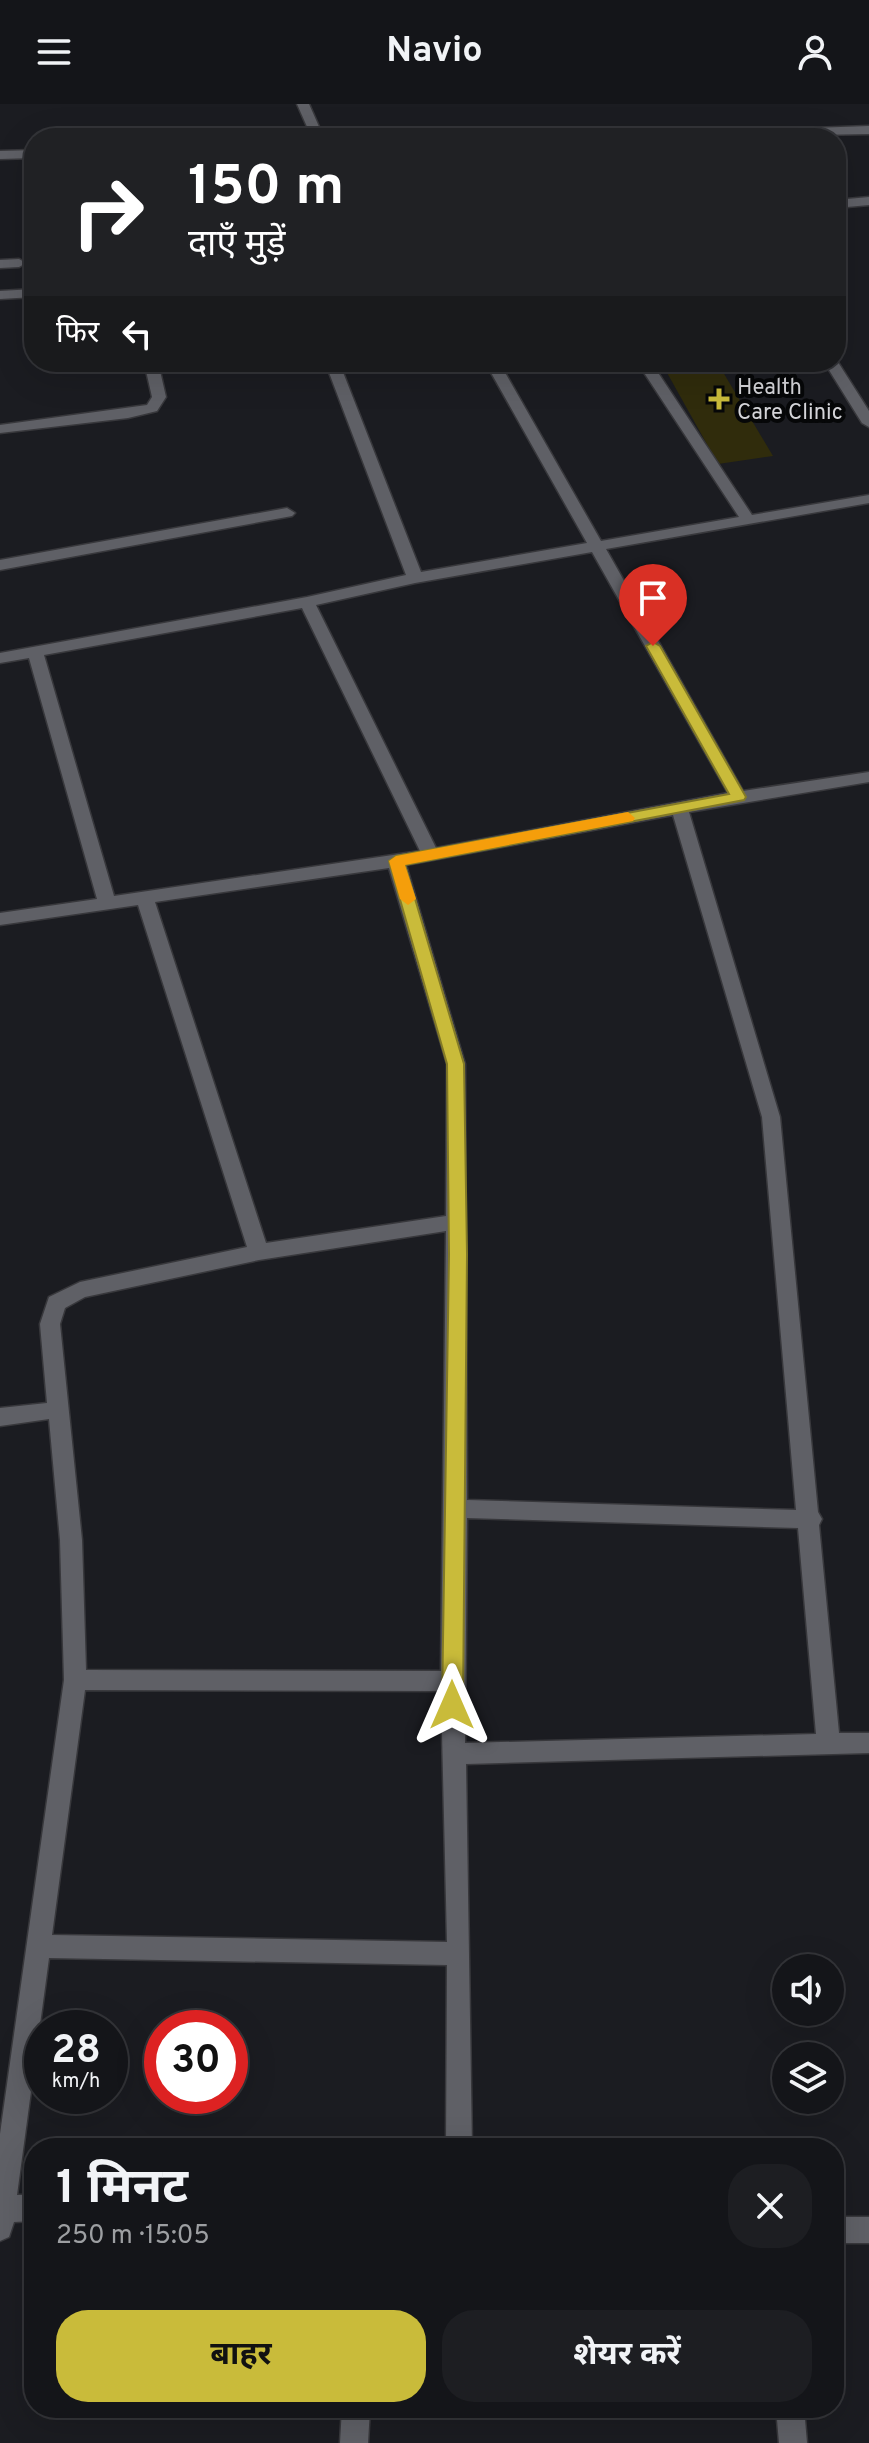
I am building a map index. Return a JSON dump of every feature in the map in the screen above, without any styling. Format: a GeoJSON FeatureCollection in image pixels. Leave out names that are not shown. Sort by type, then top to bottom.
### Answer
{"type":"FeatureCollection","features":[{"type":"Feature","properties":{"kind":"street"},"geometry":{"type":"LineString","coordinates":[[303,104],[314,128]]}},
{"type":"Feature","properties":{"kind":"street"},"geometry":{"type":"LineString","coordinates":[[846,131],[869,130]]}},
{"type":"Feature","properties":{"kind":"street"},"geometry":{"type":"LineString","coordinates":[[0,155],[24,154]]}},
{"type":"Feature","properties":{"kind":"street"},"geometry":{"type":"LineString","coordinates":[[846,203],[869,201]]}},
{"type":"Feature","properties":{"kind":"street"},"geometry":{"type":"LineString","coordinates":[[0,264],[19,263]]}},
{"type":"Feature","properties":{"kind":"street"},"geometry":{"type":"LineString","coordinates":[[0,295],[24,294]]}},
{"type":"Feature","properties":{"kind":"street"},"geometry":{"type":"LineString","coordinates":[[0,429],[152,408],[159,397],[153,372]]}},
{"type":"Feature","properties":{"kind":"street"},"geometry":{"type":"LineString","coordinates":[[336,372],[415,578]]}},
{"type":"Feature","properties":{"kind":"street"},"geometry":{"type":"LineString","coordinates":[[498,372],[738,797]]}},
{"type":"Feature","properties":{"kind":"street"},"geometry":{"type":"LineString","coordinates":[[651,372],[748,520]]}},
{"type":"Feature","properties":{"kind":"street"},"geometry":{"type":"LineString","coordinates":[[837,372],[869,423]]}},
{"type":"Feature","properties":{"kind":"street"},"geometry":{"type":"LineString","coordinates":[[1,655],[36,653],[307,602],[415,578],[869,499]]}},
{"type":"Feature","properties":{"kind":"street"},"geometry":{"type":"LineString","coordinates":[[0,565],[287,513]]}},
{"type":"Feature","properties":{"kind":"street"},"geometry":{"type":"LineString","coordinates":[[307,602],[431,855]]}},
{"type":"Feature","properties":{"kind":"street"},"geometry":{"type":"LineString","coordinates":[[36,653],[108,905]]}},
{"type":"Feature","properties":{"kind":"street"},"geometry":{"type":"LineString","coordinates":[[0,919],[396,861],[738,797],[869,777]]}},
{"type":"Feature","properties":{"kind":"street"},"geometry":{"type":"LineString","coordinates":[[679,808],[771,1117],[811,1519],[828,1743]]}},
{"type":"Feature","properties":{"kind":"street"},"geometry":{"type":"LineString","coordinates":[[396,861],[456,1064],[458,1222],[452,1681],[459,1954],[459,2138]]}},
{"type":"Feature","properties":{"kind":"street"},"geometry":{"type":"LineString","coordinates":[[145,899],[259,1252]]}},
{"type":"Feature","properties":{"kind":"street"},"geometry":{"type":"LineString","coordinates":[[24,2210],[1,2215],[75,1680],[71,1540],[50,1324],[56,1303],[80,1290],[259,1252],[458,1222]]}},
{"type":"Feature","properties":{"kind":"street"},"geometry":{"type":"LineString","coordinates":[[0,1417],[56,1410]]}},
{"type":"Feature","properties":{"kind":"street"},"geometry":{"type":"LineString","coordinates":[[456,1509],[811,1519]]}},
{"type":"Feature","properties":{"kind":"street"},"geometry":{"type":"LineString","coordinates":[[75,1680],[452,1681]]}},
{"type":"Feature","properties":{"kind":"street"},"geometry":{"type":"LineString","coordinates":[[453,1754],[869,1743]]}},
{"type":"Feature","properties":{"kind":"street"},"geometry":{"type":"LineString","coordinates":[[39,1946],[459,1954]]}},
{"type":"Feature","properties":{"kind":"street"},"geometry":{"type":"LineString","coordinates":[[844,2230],[869,2230]]}},
{"type":"Feature","properties":{"kind":"street"},"geometry":{"type":"LineString","coordinates":[[354,2443],[355,2418]]}},
{"type":"Feature","properties":{"kind":"street"},"geometry":{"type":"LineString","coordinates":[[791,2418],[793,2443]]}},
{"type":"Feature","properties":{"kind":"building"},"geometry":{"type":"Polygon","coordinates":[[[667,372],[723,372],[773,456],[718,464],[667,372]]]}},
{"type":"Feature","properties":{"kind":"slow traffic"},"geometry":{"type":"LineString","coordinates":[[408,899],[396,861],[628,818]]}},
{"type":"Feature","properties":{"kind":"place","name":"Health Care Clinic"},"geometry":{"type":"Point","coordinates":[719,399]}},
{"type":"Feature","properties":{"kind":"route"},"geometry":{"type":"LineString","coordinates":[[452,1705],[458,1254],[456,1064],[396,861],[738,797],[653,646]]}}]}
